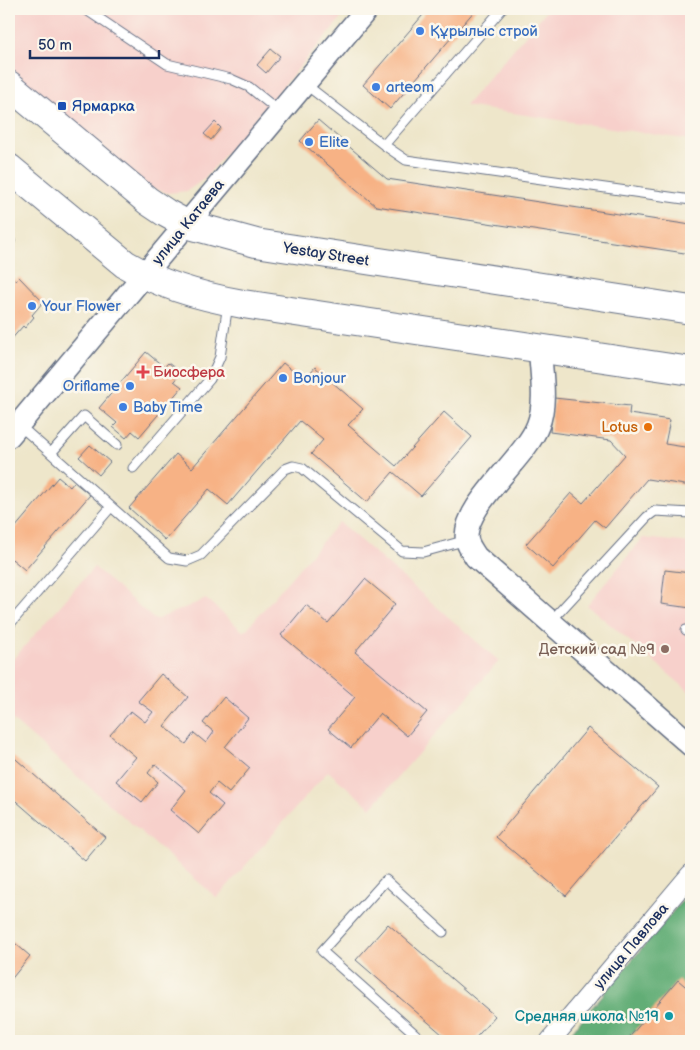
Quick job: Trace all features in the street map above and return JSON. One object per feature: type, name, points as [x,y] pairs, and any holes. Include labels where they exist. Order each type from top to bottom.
[{"type":"main road","name":"Yestay Street","points":[[9,85],[148,201],[186,224],[256,243],[691,310]]},
{"type":"main road","points":[[9,168],[106,251],[144,275],[229,302],[691,371]]},
{"type":"street","name":"улица Катаева","points":[[14,430],[367,9]]},
{"type":"street","points":[[540,349],[542,403],[538,425],[520,456],[486,494],[468,528],[467,540],[476,557],[549,623],[691,745]]},
{"type":"street","name":"улица Павлова","points":[[550,1041],[691,874]]},
{"type":"lane","points":[[85,9],[167,64],[231,79],[249,87],[280,112]]},
{"type":"lane","points":[[384,145],[502,9]]},
{"type":"lane","points":[[304,83],[406,160],[691,200]]},
{"type":"lane","points":[[133,468],[210,378],[220,357],[229,302]]},
{"type":"lane","points":[[51,453],[84,416],[117,445]]},
{"type":"lane","points":[[14,430],[51,453],[169,558],[187,561],[201,555],[285,469],[294,466],[302,468],[402,551],[423,552],[467,540]]},
{"type":"lane","points":[[9,625],[111,507]]},
{"type":"lane","points":[[549,623],[646,517],[655,511],[691,513]]},
{"type":"lane","points":[[423,1041],[322,951],[386,880],[444,932]]},
{"type":"shaded area","points":[[9,9],[349,9],[204,179],[187,191],[168,193],[151,188],[9,67]]},
{"type":"shaded area","points":[[548,9],[691,9],[691,140],[465,106]]},
{"type":"shaded area","points":[[339,522],[499,661],[371,808],[328,771],[217,898],[9,717],[9,664],[94,567],[155,620],[206,599],[244,632]]},
{"type":"shaded area","name":"Детский сад №9","points":[[643,538],[691,543],[691,693],[587,605]]},
{"type":"green space","points":[[691,890],[691,1041],[564,1041]]},
{"type":"building","points":[[428,9],[476,9],[390,109],[363,85]]},
{"type":"building","points":[[271,49],[280,56],[266,73],[257,65]]},
{"type":"building","points":[[318,120],[387,179],[691,225],[691,254],[376,206],[300,141]]},
{"type":"building","points":[[215,122],[221,128],[211,140],[204,134]]},
{"type":"building","points":[[9,275],[16,281],[19,277],[43,302],[32,315],[34,317],[25,328],[23,326],[9,342]]},
{"type":"building","points":[[146,352],[164,367],[168,363],[181,373],[174,381],[182,387],[139,437],[132,431],[126,438],[113,427],[117,423],[99,408]]},
{"type":"building","points":[[283,363],[304,380],[315,367],[363,409],[348,425],[396,466],[444,412],[472,437],[421,496],[393,472],[367,502],[311,454],[323,440],[300,421],[228,505],[209,489],[165,540],[129,508],[176,454],[192,468]]},
{"type":"building","points":[[554,398],[630,406],[629,414],[670,420],[665,444],[691,448],[691,486],[647,479],[605,528],[595,520],[553,568],[526,544],[571,493],[583,503],[625,455],[611,440],[550,432]]},
{"type":"building","points":[[90,445],[110,462],[99,475],[79,457]]},
{"type":"building","points":[[58,477],[70,487],[74,482],[90,495],[25,570],[12,559],[9,563],[9,535]]},
{"type":"building","points":[[665,570],[691,573],[691,608],[661,604]]},
{"type":"building","points":[[365,579],[395,604],[355,652],[427,712],[407,736],[380,713],[351,748],[328,729],[355,697],[281,635],[306,605],[328,623]]},
{"type":"building","points":[[161,674],[188,697],[164,726],[186,744],[194,733],[206,743],[214,732],[203,723],[224,697],[248,718],[225,747],[250,768],[229,793],[217,783],[209,793],[223,805],[199,834],[170,810],[186,790],[155,764],[148,773],[158,782],[142,802],[116,781],[136,757],[110,735],[131,711],[145,722],[153,712],[138,701]]},
{"type":"building","points":[[588,728],[658,787],[566,896],[496,837]]},
{"type":"building","points":[[9,753],[105,837],[85,861],[9,795]]},
{"type":"building","points":[[388,924],[495,1016],[473,1041],[450,1041],[356,960]]},
{"type":"building","points":[[9,938],[30,956],[9,982]]},
{"type":"building","name":"Средняя школа №19","points":[[678,980],[691,991],[691,1041],[626,1041]]},
{"type":"place","name":"Құрылыс строй","points":[[420,31]]},
{"type":"place","name":"arteom","points":[[376,87]]},
{"type":"place","name":"Ярмарка","points":[[62,106]]},
{"type":"place","name":"Elite","points":[[309,142]]},
{"type":"place","name":"Your Flower","points":[[32,306]]},
{"type":"place","name":"Биосфера","points":[[143,372]]},
{"type":"place","name":"Bonjour","points":[[283,378]]},
{"type":"place","name":"Oriflame","points":[[130,386]]},
{"type":"place","name":"Baby Time","points":[[123,407]]},
{"type":"place","name":"Lotus","points":[[648,427]]},
{"type":"place","name":"Детский сад №9","points":[[665,649]]},
{"type":"place","name":"Средняя школа №19","points":[[669,1016]]}]
